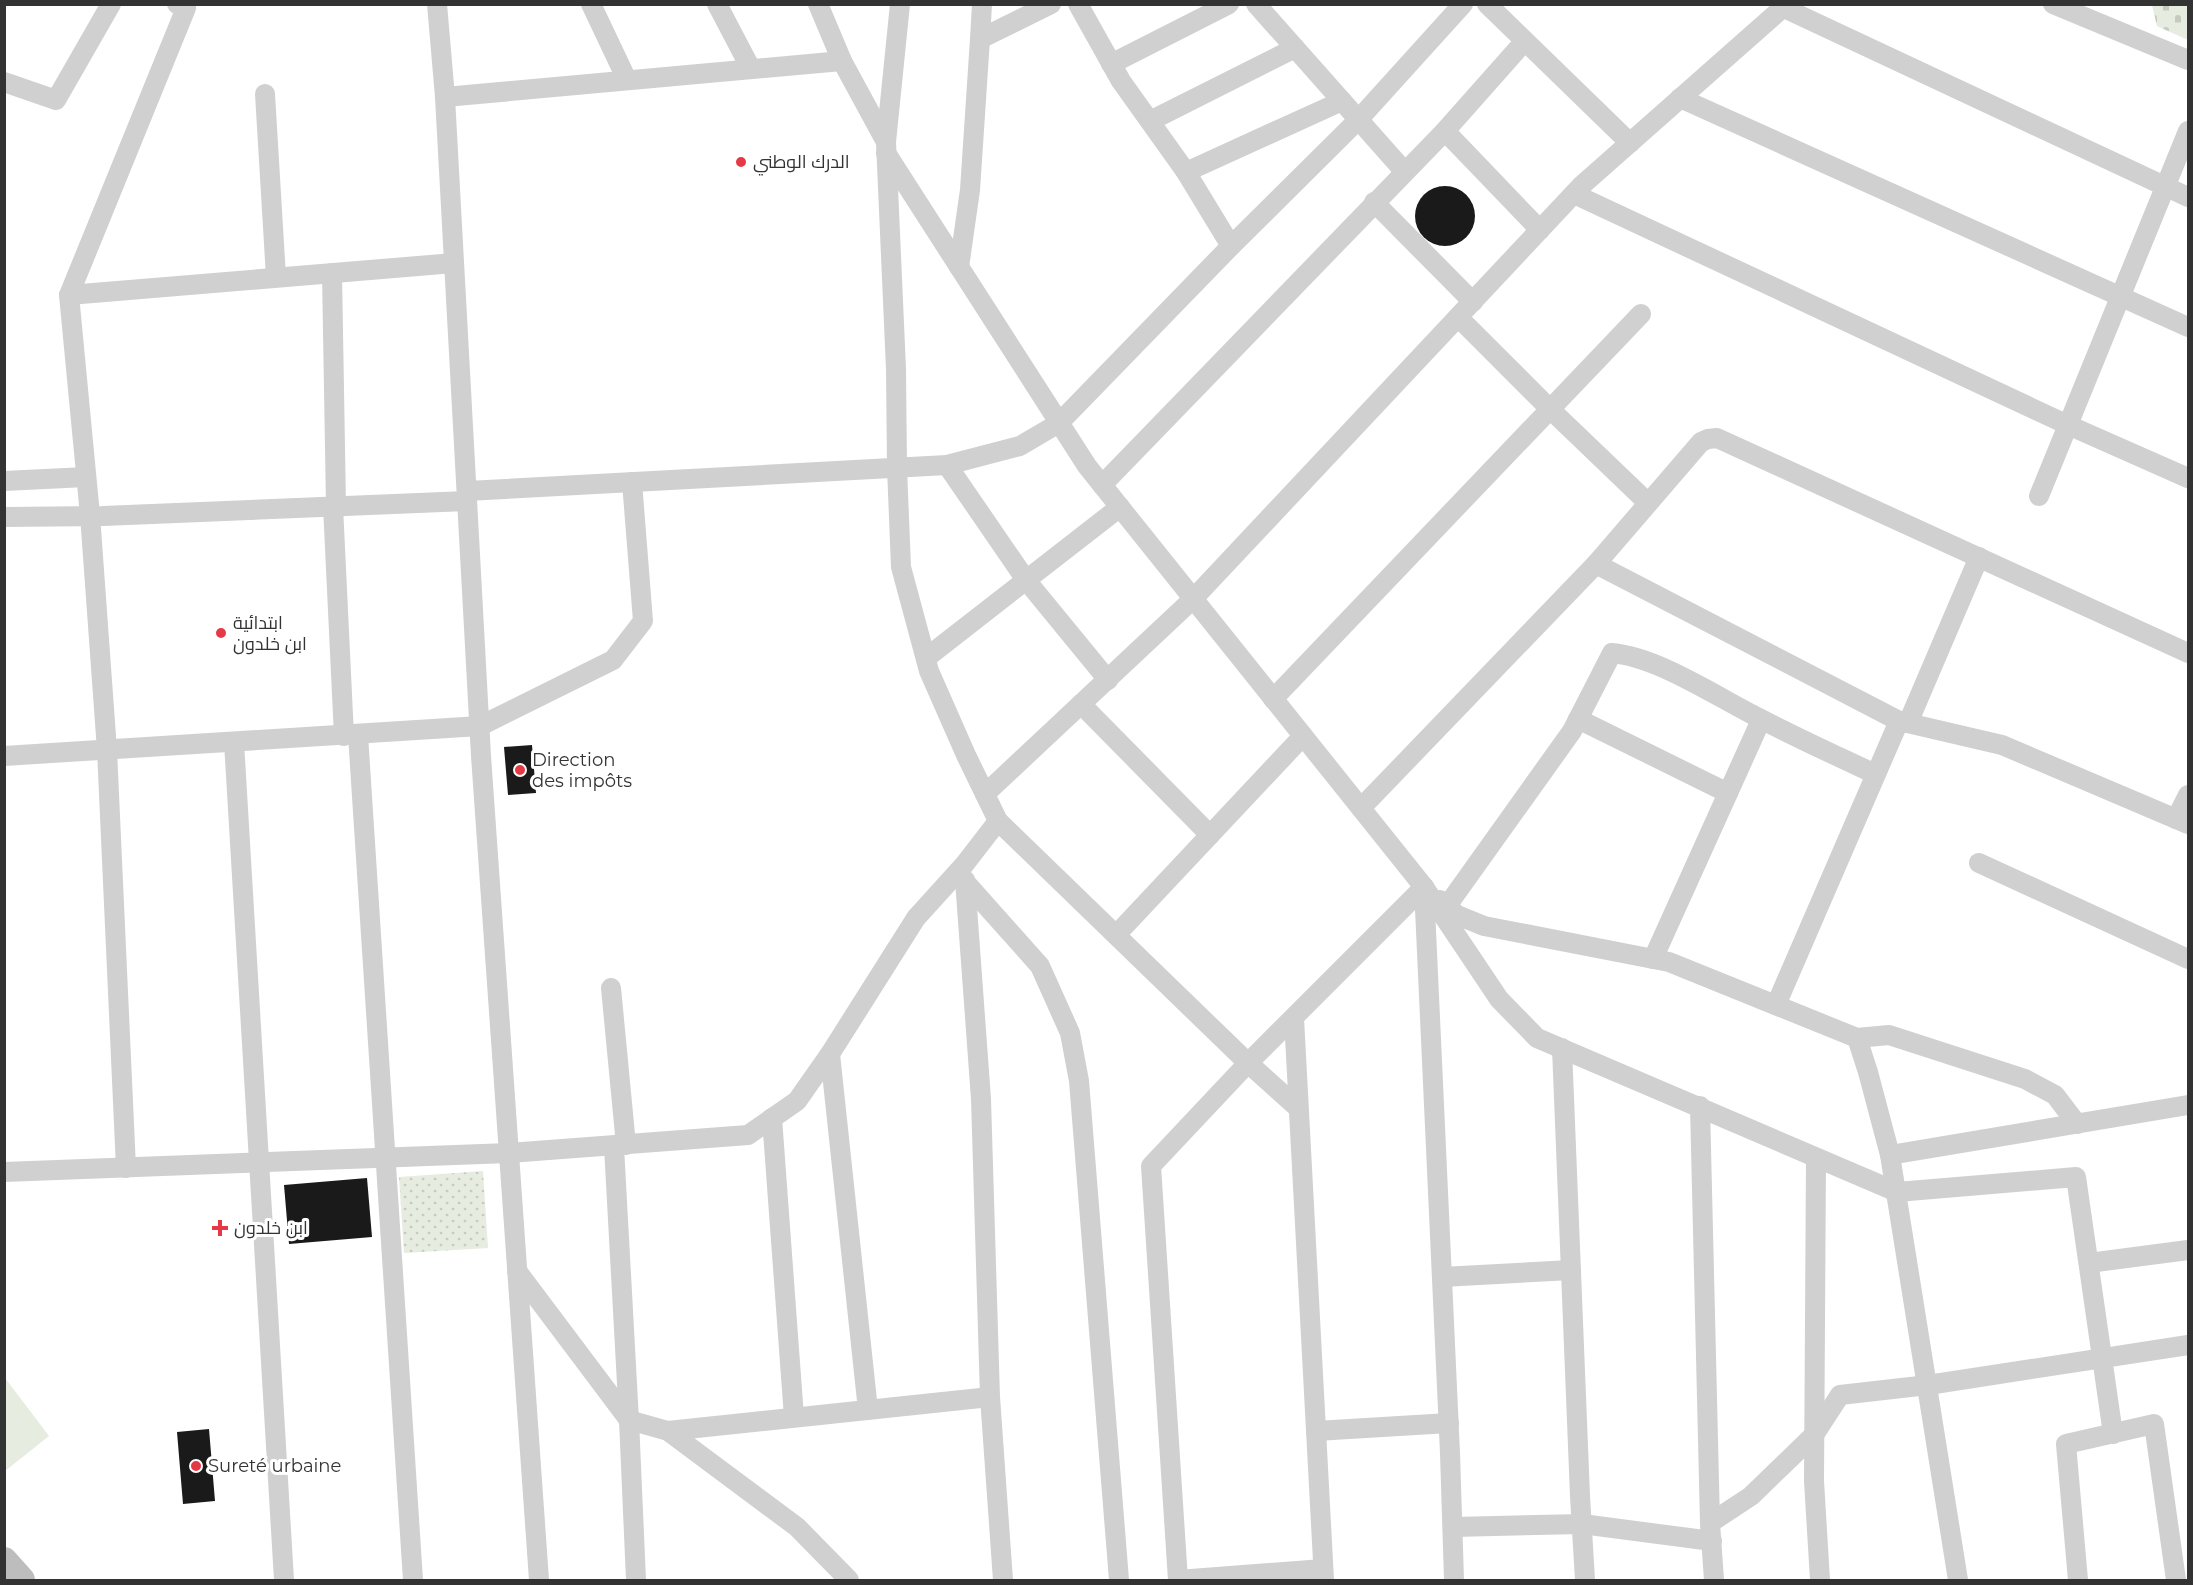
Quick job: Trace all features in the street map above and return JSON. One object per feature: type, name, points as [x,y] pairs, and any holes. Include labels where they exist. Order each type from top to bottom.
[{"type":"street","points":[[4,82],[56,100],[111,4]]},
{"type":"street","points":[[126,1168],[107,750],[90,515],[69,295],[186,8],[177,4]]},
{"type":"street","points":[[437,4],[446,97],[480,726],[539,1581]]},
{"type":"street","points":[[591,4],[627,80]]},
{"type":"street","points":[[717,4],[751,69]]},
{"type":"street","points":[[818,4],[842,61],[886,147],[959,267],[1087,466],[1424,887],[1498,999],[1536,1038],[1700,1106],[1816,1159],[1897,1192],[2076,1177],[2113,1434]]},
{"type":"street","points":[[900,4],[886,147],[896,369],[901,567],[929,671],[998,822],[1248,1063],[1298,1107]]},
{"type":"street","points":[[959,267],[970,190],[982,4]]},
{"type":"street","points":[[981,39],[1051,4]]},
{"type":"street","points":[[1078,4],[1111,64],[1186,172],[1231,246]]},
{"type":"street","points":[[1111,64],[1229,4]]},
{"type":"street","points":[[1256,4],[1404,171]]},
{"type":"street","points":[[1487,4],[1630,143]]},
{"type":"street","points":[[2054,4],[2188,60]]},
{"type":"street","points":[[4,517],[335,506],[632,482],[946,465],[1020,446],[1059,423],[1231,246],[1358,120],[1463,5]]},
{"type":"street","points":[[985,795],[1193,599],[1574,194],[1784,6],[2188,197]]},
{"type":"street","points":[[1102,485],[1445,131],[1524,42]]},
{"type":"street","points":[[1150,121],[1294,48]]},
{"type":"street","points":[[446,97],[842,61]]},
{"type":"street","points":[[265,94],[276,277]]},
{"type":"street","points":[[1680,98],[2188,327]]},
{"type":"street","points":[[1186,172],[1342,101]]},
{"type":"street","points":[[1445,131],[1540,230]]},
{"type":"street","points":[[2039,496],[2188,131]]},
{"type":"street","points":[[1574,194],[2068,425],[2188,478]]},
{"type":"street","points":[[1374,202],[1473,302]]},
{"type":"street","points":[[69,295],[454,264]]},
{"type":"street","points":[[332,273],[335,506],[351,735],[386,1158],[413,1581]]},
{"type":"street","points":[[1273,699],[1641,314]]},
{"type":"street","points":[[1458,317],[1648,503]]},
{"type":"street","points":[[1361,808],[1596,564],[1701,442],[1708,439],[1717,438],[2188,653]]},
{"type":"street","points":[[946,465],[1026,580],[1108,680]]},
{"type":"street","points":[[4,481],[86,477]]},
{"type":"street","points":[[4,756],[480,726],[613,660],[643,621],[632,482]]},
{"type":"street","points":[[926,658],[1120,507]]},
{"type":"street","points":[[1776,1005],[1875,774],[1904,722],[1979,557]]},
{"type":"street","points":[[1596,564],[1904,722],[2002,745],[2182,822],[2188,795]]},
{"type":"street","points":[[1447,906],[1572,731],[1612,653],[1628,655],[1657,665],[1761,720],[1875,774]]},
{"type":"street","points":[[1081,704],[1210,835]]},
{"type":"street","points":[[1578,719],[1728,793]]},
{"type":"street","points":[[1653,959],[1761,720]]},
{"type":"street","points":[[1116,935],[1303,736]]},
{"type":"street","points":[[234,742],[284,1581]]},
{"type":"street","points":[[4,1172],[509,1153],[748,1135],[796,1101],[830,1054],[916,918],[965,874],[998,822]]},
{"type":"street","points":[[1980,863],[2188,959]]},
{"type":"street","points":[[965,874],[981,1099],[990,1397],[1003,1581]]},
{"type":"street","points":[[965,874],[1040,966],[1070,1033],[1079,1081],[1119,1581]]},
{"type":"street","points":[[1424,887],[1457,915],[1484,927],[1669,962],[1857,1038],[1888,1035],[2025,1079],[2055,1095],[2077,1124]]},
{"type":"street","points":[[1294,1018],[1324,1575],[1178,1581],[1151,1166],[1248,1063],[1424,887]]},
{"type":"street","points":[[1424,887],[1449,1423],[1454,1581]]},
{"type":"street","points":[[611,988],[620,1146],[636,1581]]},
{"type":"street","points":[[1857,1038],[1869,1072],[1897,1192],[1958,1581]]},
{"type":"street","points":[[1562,1048],[1585,1581]]},
{"type":"street","points":[[830,1054],[868,1410]]},
{"type":"street","points":[[1890,1155],[2188,1105]]},
{"type":"street","points":[[1700,1106],[1714,1581]]},
{"type":"street","points":[[772,1118],[794,1418]]},
{"type":"street","points":[[1816,1159],[1814,1481],[1820,1581]]},
{"type":"street","points":[[2089,1263],[2188,1250]]},
{"type":"street","points":[[517,1270],[629,1420],[668,1431],[797,1527],[849,1581]]},
{"type":"street","points":[[1442,1277],[1571,1270]]},
{"type":"street","points":[[1453,1527],[1582,1524],[1711,1532],[1814,1436],[1840,1395],[1928,1385],[2188,1345]]},
{"type":"street","points":[[668,1431],[990,1397]]},
{"type":"street","points":[[1316,1431],[1449,1423]]},
{"type":"street","points":[[2078,1581],[2066,1444],[2154,1424],[2176,1581]]},
{"type":"street","points":[[4,1561],[21,1581]]},
{"type":"green space","points":[[2152,5],[2188,5],[2188,40],[2157,26]]},
{"type":"green space","points":[[483,1171],[488,1248],[404,1253],[399,1177]]},
{"type":"green space","points":[[5,1378],[49,1436],[5,1471]]},
{"type":"building","points":[[1445,186],[1466,195],[1475,216],[1466,237],[1445,246],[1424,237],[1415,216],[1424,195]]},
{"type":"building","name":"Direction des impôts","points":[[532,745],[536,793],[508,795],[504,747]]},
{"type":"building","points":[[367,1178],[372,1237],[289,1244],[284,1185]]},
{"type":"building","name":"Sureté urbaine","points":[[209,1429],[215,1501],[183,1504],[177,1432]]},
{"type":"place","name":"الدرك الوطني","points":[[741,162]]},
{"type":"place","name":"ابتدائية ابن خلدون","points":[[221,633]]},
{"type":"place","name":"Direction des impôts","points":[[520,770]]},
{"type":"place","name":"ابن خلدون","points":[[220,1228]]},
{"type":"place","name":"Sureté urbaine","points":[[196,1466]]}]
